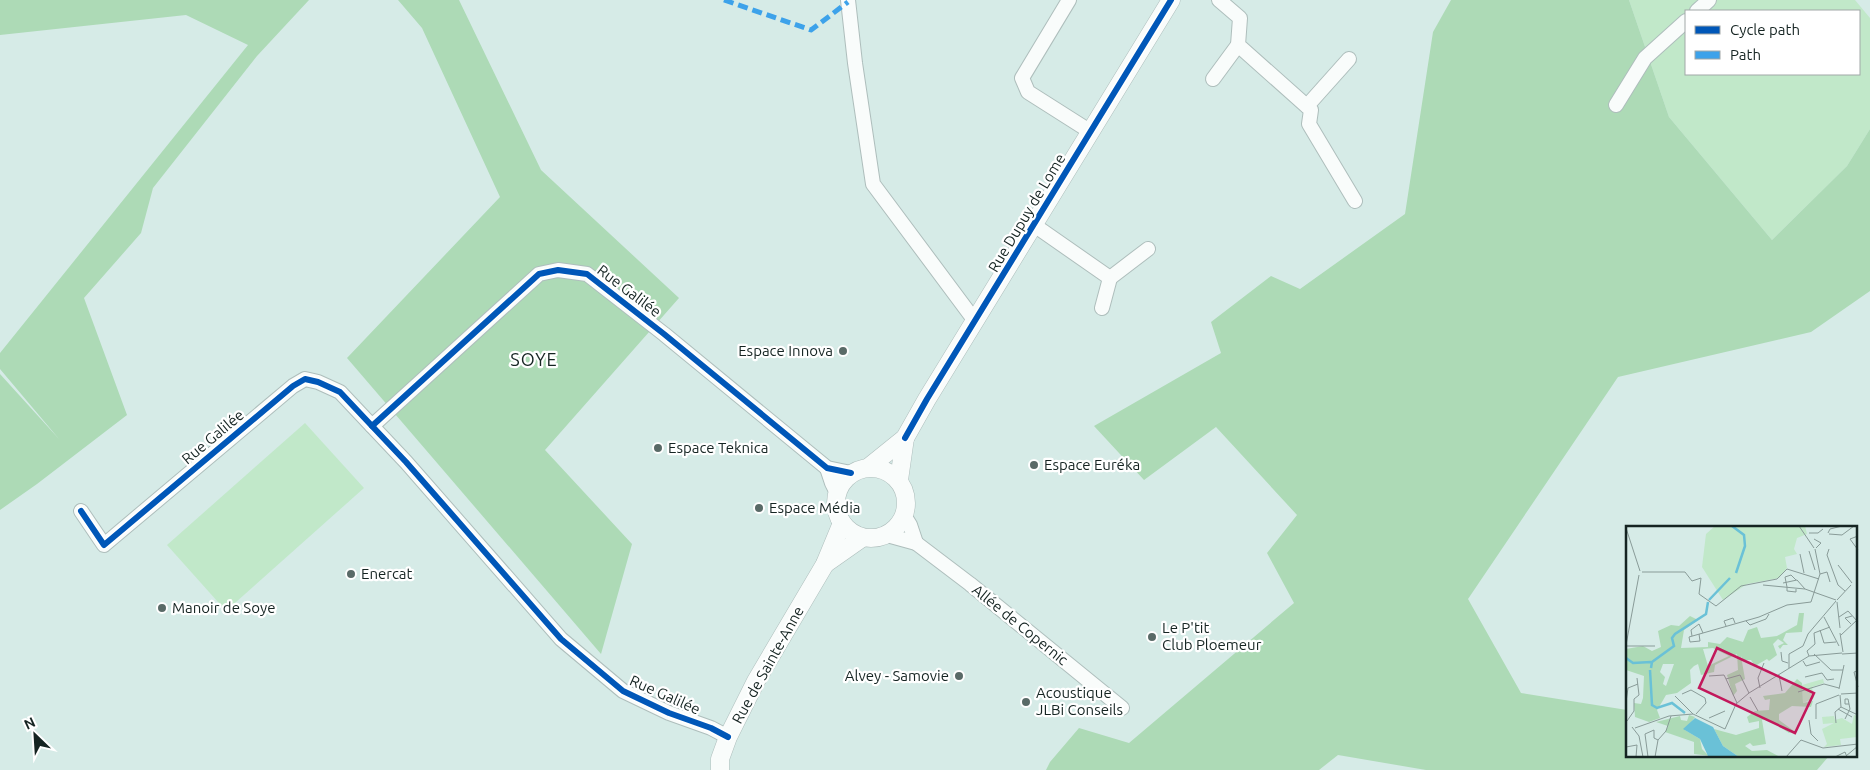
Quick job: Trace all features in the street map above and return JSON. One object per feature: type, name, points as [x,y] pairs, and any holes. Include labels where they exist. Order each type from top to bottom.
[{"type":"street","points":[[848,0],[855,63],[873,184],[975,322]]},
{"type":"street","points":[[1069,0],[1022,78],[1028,92],[1091,132]]},
{"type":"street","name":"Rue Dupuy de Lome","points":[[869,467],[905,438],[1170,0]]},
{"type":"street","points":[[1213,79],[1238,45],[1240,18],[1219,0]]},
{"type":"street","points":[[1698,10],[1710,0]]},
{"type":"street","points":[[1616,105],[1645,58],[1685,22]]},
{"type":"street","points":[[1238,45],[1311,110],[1309,124],[1356,201]]},
{"type":"street","points":[[1307,106],[1349,59]]},
{"type":"street","points":[[1034,225],[1110,278]]},
{"type":"street","points":[[1102,308],[1110,278],[1148,248]]},
{"type":"street","name":"Rue Galilée","points":[[372,426],[539,274],[558,270],[587,274],[672,340],[827,468],[851,473]]},
{"type":"street","name":"Rue Galilée","points":[[81,511],[104,545],[293,386],[304,378],[318,382],[340,392],[406,462],[561,639],[623,692],[669,713],[712,728],[728,737]]},
{"type":"street","name":"Rue Dupuy de Lome","points":[[898,480],[905,438]]},
{"type":"street","points":[[905,517],[887,535],[878,538],[862,538],[849,531],[837,514],[837,492],[851,473],[869,467],[884,470],[898,480],[906,496],[905,517],[916,543]]},
{"type":"street","name":"Rue Galilée","points":[[827,468],[837,492]]},
{"type":"street","name":"Rue de Sainte-Anne","points":[[720,770],[720,759],[728,737],[756,681],[826,564],[842,523]]},
{"type":"street","name":"Allée de Copernic","points":[[887,535],[916,543],[970,584],[1122,708]]},
{"type":"street","name":"Rue de Sainte-Anne","points":[[826,564],[862,538]]},
{"type":"green space","points":[[0,0],[309,0],[257,56],[153,188],[141,233],[84,298],[127,415],[0,510],[0,374],[59,439],[0,369],[0,353],[248,45],[186,15],[0,35]]},
{"type":"green space","points":[[398,0],[459,0],[541,170],[679,298],[545,450],[632,544],[601,654],[347,358],[500,197],[422,28]]},
{"type":"green space","points":[[1451,0],[1629,0],[1669,117],[1772,240],[1847,166],[1870,129],[1870,291],[1811,332],[1618,377],[1468,599],[1521,693],[1626,710],[1626,758],[1827,758],[1817,770],[1426,770],[1338,755],[1319,770],[1046,770],[1050,762],[1079,728],[1129,743],[1294,603],[1267,553],[1297,515],[1216,427],[1144,480],[1094,426],[1221,353],[1211,322],[1271,276],[1300,289],[1405,214],[1433,32]]},
{"type":"green space","points":[[1629,0],[1855,0],[1870,18],[1870,129],[1847,166],[1772,240],[1669,117]]},
{"type":"green space","points":[[305,423],[364,488],[226,611],[167,545]]},
{"type":"marked path","points":[[724,0],[811,30],[848,2]]},
{"type":"cycle path","points":[[905,438],[1171,0]]},
{"type":"cycle path","points":[[81,511],[104,545],[293,386],[305,379],[318,382],[340,392],[372,426],[539,274],[558,270],[587,274],[664,334],[827,468],[851,473]]},
{"type":"cycle path","points":[[372,426],[406,462],[561,639],[623,691],[669,713],[711,728],[728,737]]},
{"type":"place","name":"Espace Innova","points":[[843,351]]},
{"type":"place","name":"Espace Teknica","points":[[658,448]]},
{"type":"place","name":"Espace Euréka","points":[[1034,465]]},
{"type":"place","name":"Espace Média","points":[[759,508]]},
{"type":"place","name":"Enercat","points":[[351,574]]},
{"type":"place","name":"Manoir de Soye","points":[[162,608]]},
{"type":"place","name":"Le P'tit Club Ploemeur","points":[[1152,637]]},
{"type":"place","name":"Alvey - Samovie","points":[[959,676]]},
{"type":"place","name":"Acoustique JLBi Conseils","points":[[1026,702]]},
{"type":"district","name":"SOYE","points":[[534,360]]}]
